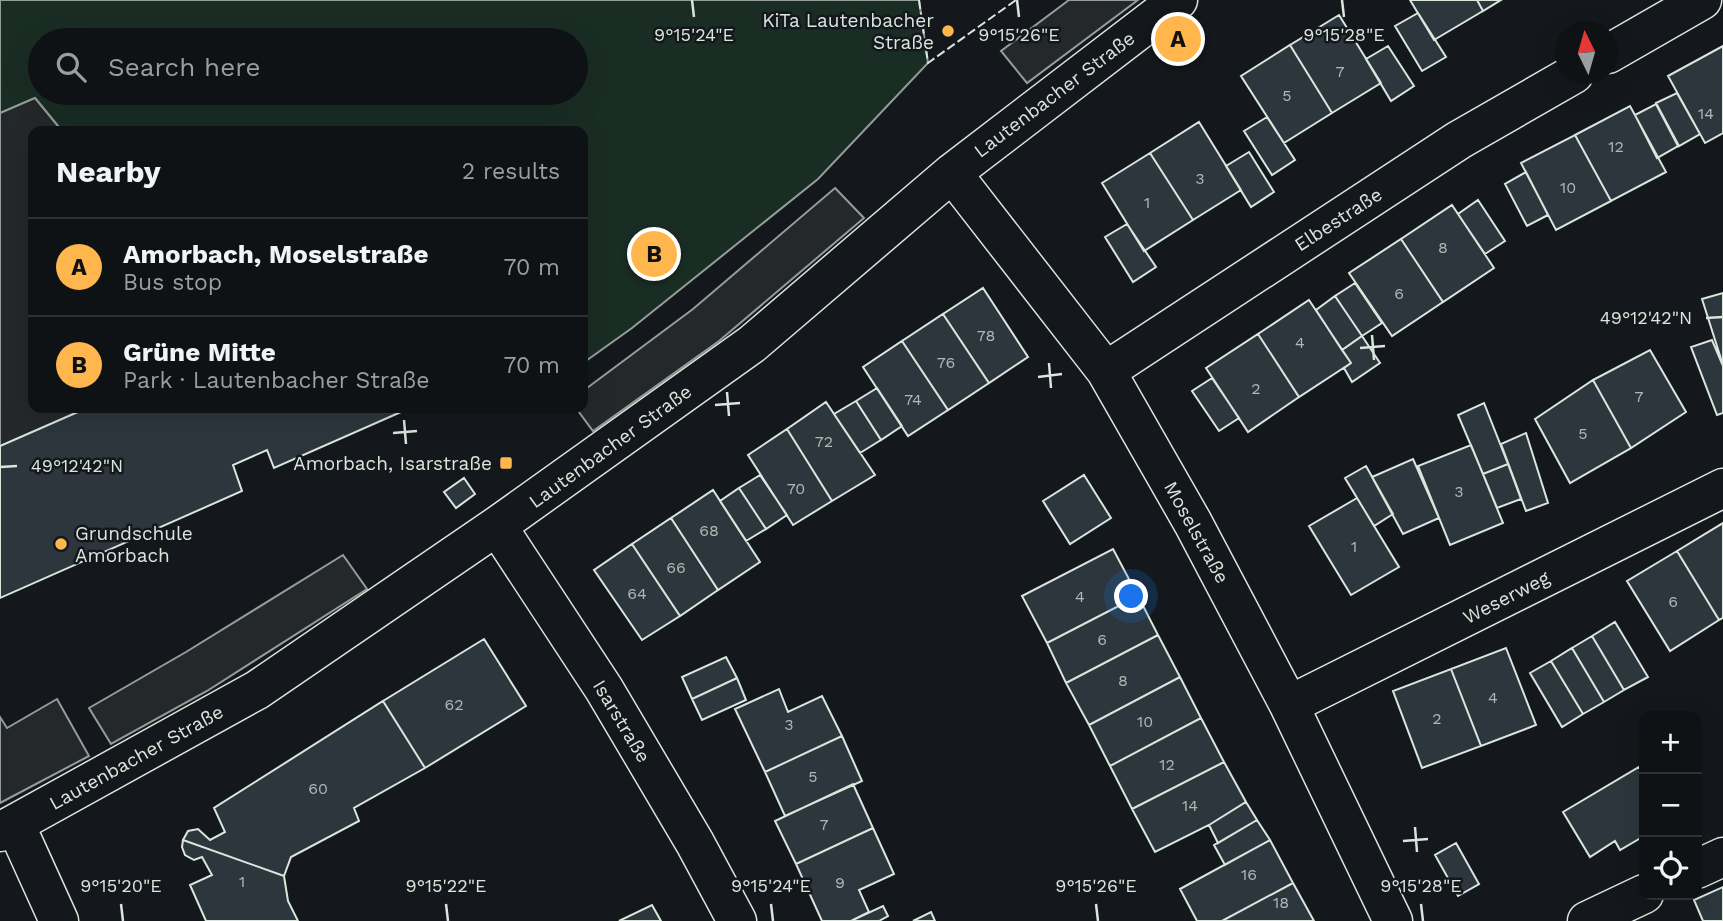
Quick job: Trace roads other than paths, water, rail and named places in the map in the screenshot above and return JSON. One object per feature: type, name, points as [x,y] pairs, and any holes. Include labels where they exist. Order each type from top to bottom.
[{"type":"street","name":"Lautenbacher Straße","points":[[8,828],[257,690],[497,526],[752,344],[952,173],[1178,0]]},
{"type":"street","points":[[1618,48],[1702,0]]},
{"type":"street","name":"Elbestraße","points":[[1106,371],[1459,139],[1556,84]]},
{"type":"street","name":"Moselstraße","points":[[952,173],[1106,371],[1193,523],[1289,705],[1393,921]]},
{"type":"street","name":"Weserweg","points":[[1289,705],[1723,488]]},
{"type":"street","name":"Isarstraße","points":[[497,526],[611,701],[695,843],[737,921]]},
{"type":"street","points":[[8,828],[59,921]]},
{"type":"street","points":[[1702,867],[1723,857]]},
{"type":"street","points":[[1587,921],[1639,896]]},
{"type":"place","name":"KiTa Lautenbacher Straße","points":[[948,31]]},
{"type":"place","name":"Amorbach, Moselstraße","points":[[1178,39]]},
{"type":"place","name":"Grüne Mitte","points":[[654,254]]},
{"type":"place","name":"Amorbach, Isarstraße","points":[[506,463]]},
{"type":"place","name":"Grundschule Amorbach","points":[[61,544]]}]
